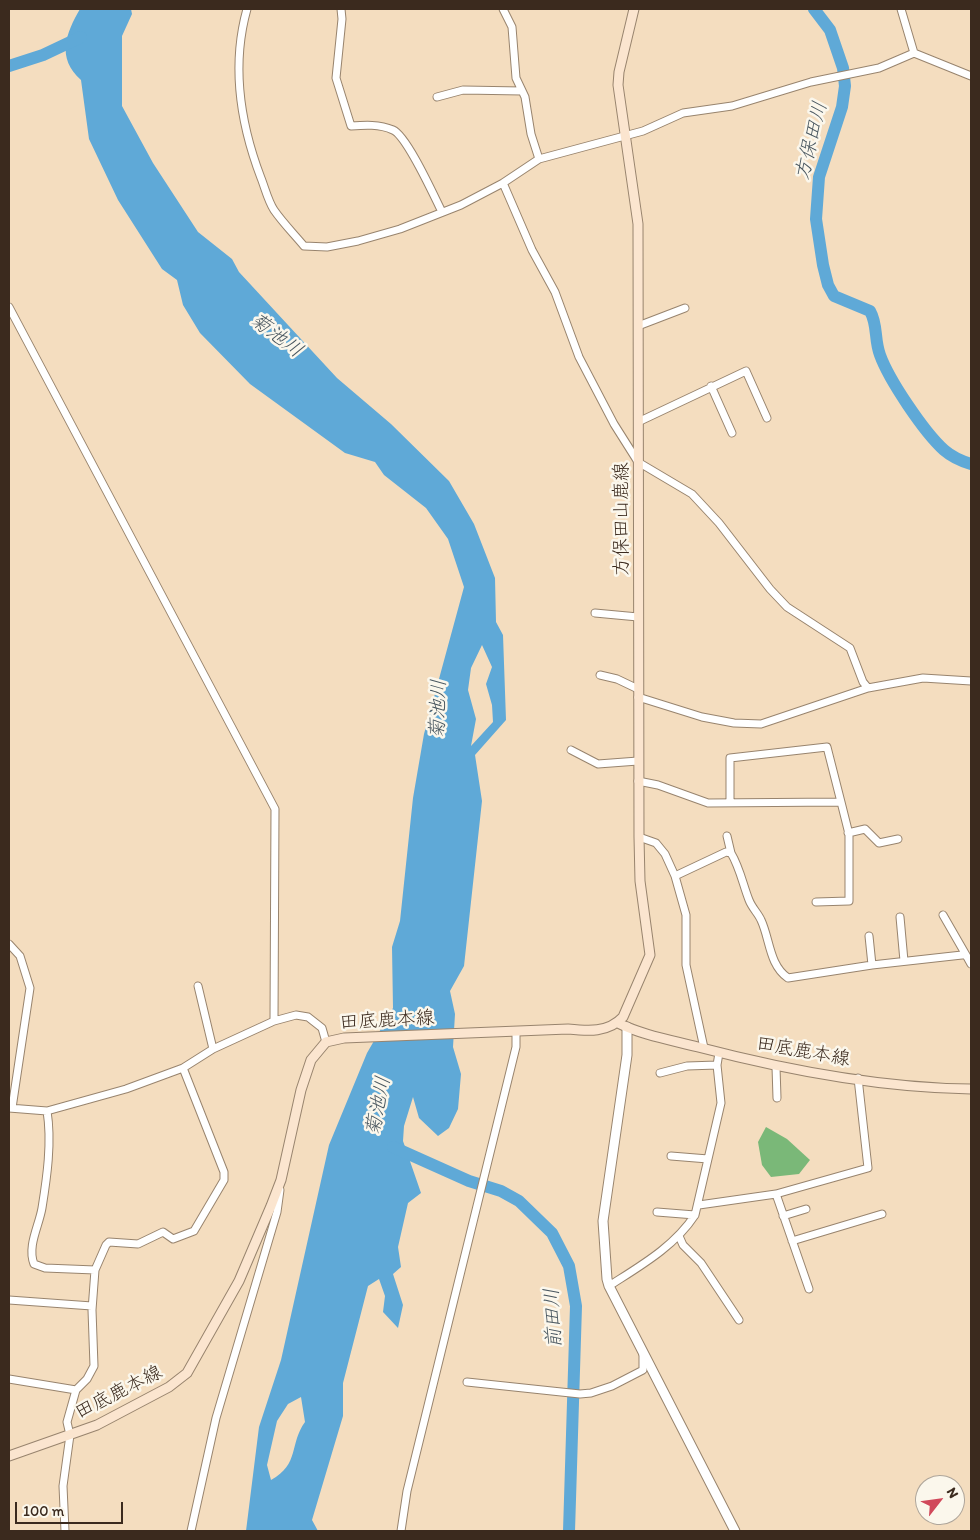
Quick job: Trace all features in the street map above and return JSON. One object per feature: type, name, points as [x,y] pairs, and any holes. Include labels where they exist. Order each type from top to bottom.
[{"type":"main road","name":"方保田山鹿線","points":[[618,1023],[630,1004],[650,954],[640,881],[638,781],[638,224],[627,136],[619,95],[619,72],[634,9]]},
{"type":"main road","name":"田底鹿本線","points":[[9,1456],[110,1419],[169,1388],[186,1373],[239,1281],[281,1180],[306,1070],[317,1050],[326,1042],[344,1038],[479,1032],[598,1030],[618,1023],[718,1053],[776,1067],[858,1078],[971,1088]]},
{"type":"street","points":[[247,9],[238,54],[238,82],[245,127],[274,209],[304,246],[327,247],[358,241],[400,229],[442,212],[502,183],[540,159],[627,136],[658,126],[683,113],[732,106],[811,82],[873,70],[914,53],[971,76]]},
{"type":"street","points":[[341,9],[342,19],[336,78],[351,126],[372,124],[395,130],[408,147],[442,212]]},
{"type":"street","points":[[504,9],[512,27],[516,78],[522,91],[540,159]]},
{"type":"street","points":[[901,9],[914,53]]},
{"type":"street","points":[[437,97],[462,90],[522,91]]},
{"type":"street","points":[[502,183],[532,250],[556,295],[579,357],[614,424],[638,462],[692,494],[720,523],[770,589],[787,607],[850,648],[863,682],[868,688]]},
{"type":"street","points":[[9,307],[275,808],[274,1021]]},
{"type":"street","points":[[638,326],[685,308]]},
{"type":"street","points":[[638,422],[746,371],[767,418]]},
{"type":"street","points":[[712,386],[732,433]]},
{"type":"street","points":[[594,613],[638,617]]},
{"type":"street","points":[[600,675],[617,679],[638,693],[702,717],[734,723],[761,724],[868,688],[923,678],[971,680]]},
{"type":"street","points":[[730,803],[730,758],[827,747],[848,832],[849,901],[816,902]]},
{"type":"street","points":[[570,750],[598,764],[638,762]]},
{"type":"street","points":[[638,781],[658,785],[708,803],[841,802]]},
{"type":"street","points":[[848,832],[865,829],[880,843],[898,838]]},
{"type":"street","points":[[727,836],[731,854],[750,903],[762,921],[766,941],[781,973],[788,978],[872,965],[966,955]]},
{"type":"street","points":[[639,837],[656,844],[665,854],[675,876],[686,915],[686,965],[704,1048]]},
{"type":"street","points":[[675,876],[726,852],[731,854]]},
{"type":"street","points":[[943,915],[971,964]]},
{"type":"street","points":[[900,917],[904,961]]},
{"type":"street","points":[[870,936],[872,965]]},
{"type":"street","points":[[9,944],[20,956],[30,988],[10,1108],[47,1111],[126,1089],[183,1068],[213,1049],[274,1021],[296,1015],[308,1017],[322,1028],[326,1042]]},
{"type":"street","points":[[198,986],[213,1049]]},
{"type":"street","points":[[627,1027],[627,1055],[603,1221],[604,1266],[609,1286],[735,1531]]},
{"type":"street","points":[[402,1531],[407,1491],[516,1047],[516,1031]]},
{"type":"street","points":[[609,1286],[643,1266],[678,1236],[695,1215],[699,1205],[721,1103],[717,1065],[718,1053]]},
{"type":"street","points":[[660,1073],[687,1066],[717,1065]]},
{"type":"street","points":[[776,1067],[777,1098]]},
{"type":"street","points":[[64,1531],[63,1486],[70,1435],[67,1422],[76,1390],[87,1379],[94,1366],[92,1306],[96,1270],[109,1242],[138,1244],[163,1232],[173,1239],[194,1231],[224,1180],[224,1172],[183,1068]]},
{"type":"street","points":[[699,1205],[776,1194],[868,1168],[858,1078]]},
{"type":"street","points":[[47,1111],[49,1141],[42,1209],[31,1255],[34,1264],[45,1268],[96,1270]]},
{"type":"street","points":[[671,1156],[708,1159]]},
{"type":"street","points":[[191,1531],[216,1418],[277,1212],[281,1180]]},
{"type":"street","points":[[776,1194],[809,1289]]},
{"type":"street","points":[[784,1216],[806,1209]]},
{"type":"street","points":[[657,1212],[695,1215]]},
{"type":"street","points":[[792,1241],[882,1214]]},
{"type":"street","points":[[678,1236],[683,1245],[701,1262],[739,1320]]},
{"type":"street","points":[[9,1300],[92,1306]]},
{"type":"street","points":[[467,1382],[580,1394],[591,1393],[643,1370],[643,1354]]},
{"type":"street","points":[[9,1379],[76,1390]]},
{"type":"green space","points":[[766,1127],[787,1139],[810,1160],[799,1174],[771,1177],[762,1165],[758,1142]]},
{"type":"water","name":"菊池川","points":[[80,9],[131,9],[132,14],[122,36],[122,106],[153,163],[198,232],[232,259],[239,272],[337,378],[391,424],[449,481],[474,524],[495,578],[496,622],[503,635],[506,720],[475,755],[482,801],[464,966],[450,991],[455,1014],[453,1047],[461,1074],[458,1109],[449,1128],[438,1136],[419,1118],[413,1097],[404,1126],[403,1141],[421,1193],[408,1203],[398,1247],[401,1267],[393,1274],[403,1305],[398,1328],[383,1312],[385,1296],[379,1279],[368,1286],[343,1383],[343,1416],[312,1520],[318,1531],[246,1531],[259,1427],[281,1360],[329,1145],[367,1053],[393,1008],[392,947],[400,921],[413,798],[424,734],[464,587],[448,539],[426,508],[384,475],[375,462],[345,453],[250,384],[200,333],[183,305],[177,280],[162,269],[118,200],[89,139],[81,80],[73,72],[66,54],[68,36]],"holes":[[[482,645],[492,667],[486,684],[492,705],[493,722],[471,746],[476,719],[468,690],[471,668]],[[301,1397],[305,1422],[286,1467],[271,1480],[267,1465],[277,1421],[288,1404]]]},
{"type":"waterway","name":"方保田川","points":[[814,9],[830,30],[843,68],[845,86],[842,107],[819,177],[816,219],[828,285],[834,296],[870,311],[880,355],[891,378],[908,405],[944,450],[950,455],[971,464]]},
{"type":"waterway","points":[[9,66],[43,55],[81,37]]},
{"type":"waterway","name":"前田川","points":[[393,1147],[469,1181],[501,1191],[519,1201],[552,1233],[569,1266],[576,1306],[569,1531]]}]
